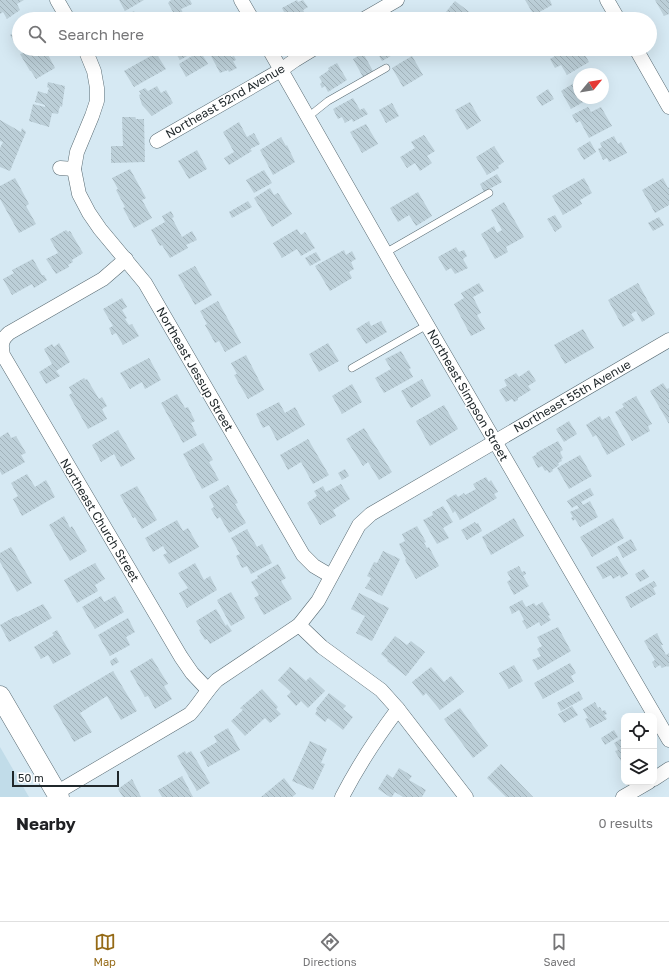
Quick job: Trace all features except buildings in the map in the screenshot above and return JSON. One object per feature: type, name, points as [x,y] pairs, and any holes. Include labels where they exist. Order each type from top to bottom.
[{"type":"main road","points":[[0,696],[57,795]]},
{"type":"street","points":[[57,0],[64,12]]},
{"type":"street","points":[[241,0],[248,12]]},
{"type":"street","points":[[376,12],[397,0]]},
{"type":"street","points":[[607,0],[614,12]]},
{"type":"street","points":[[60,168],[74,169],[77,152],[97,101],[97,88],[94,71],[88,56]]},
{"type":"street","name":"Northeast Simpson Street","points":[[273,56],[385,253],[669,740]]},
{"type":"street","name":"Northeast 52nd Avenue","points":[[157,141],[281,70],[302,56]]},
{"type":"street","points":[[640,56],[669,107]]},
{"type":"street","name":"Northeast Jessup Street","points":[[74,169],[79,194],[89,213],[100,229],[145,283],[303,555],[314,566],[331,576]]},
{"type":"street","name":"Northeast Church Street","points":[[126,260],[103,279],[9,333],[2,341],[1,345],[3,355],[181,656],[192,673],[208,690]]},
{"type":"street","name":"Northeast 55th Avenue","points":[[57,795],[190,714],[208,690],[229,670],[299,625],[318,601],[359,526],[371,514],[669,340]]},
{"type":"street","points":[[299,625],[322,647],[381,690],[398,709],[466,797]]},
{"type":"street","points":[[342,797],[379,733],[398,709]]},
{"type":"street","points":[[657,777],[669,770]]},
{"type":"street","points":[[623,797],[644,785]]},
{"type":"lane","points":[[308,117],[328,101],[386,68]]},
{"type":"lane","points":[[385,253],[489,192]]},
{"type":"lane","points":[[352,368],[427,325]]},
{"type":"shaded area","points":[[0,747],[29,797],[0,797]]}]
